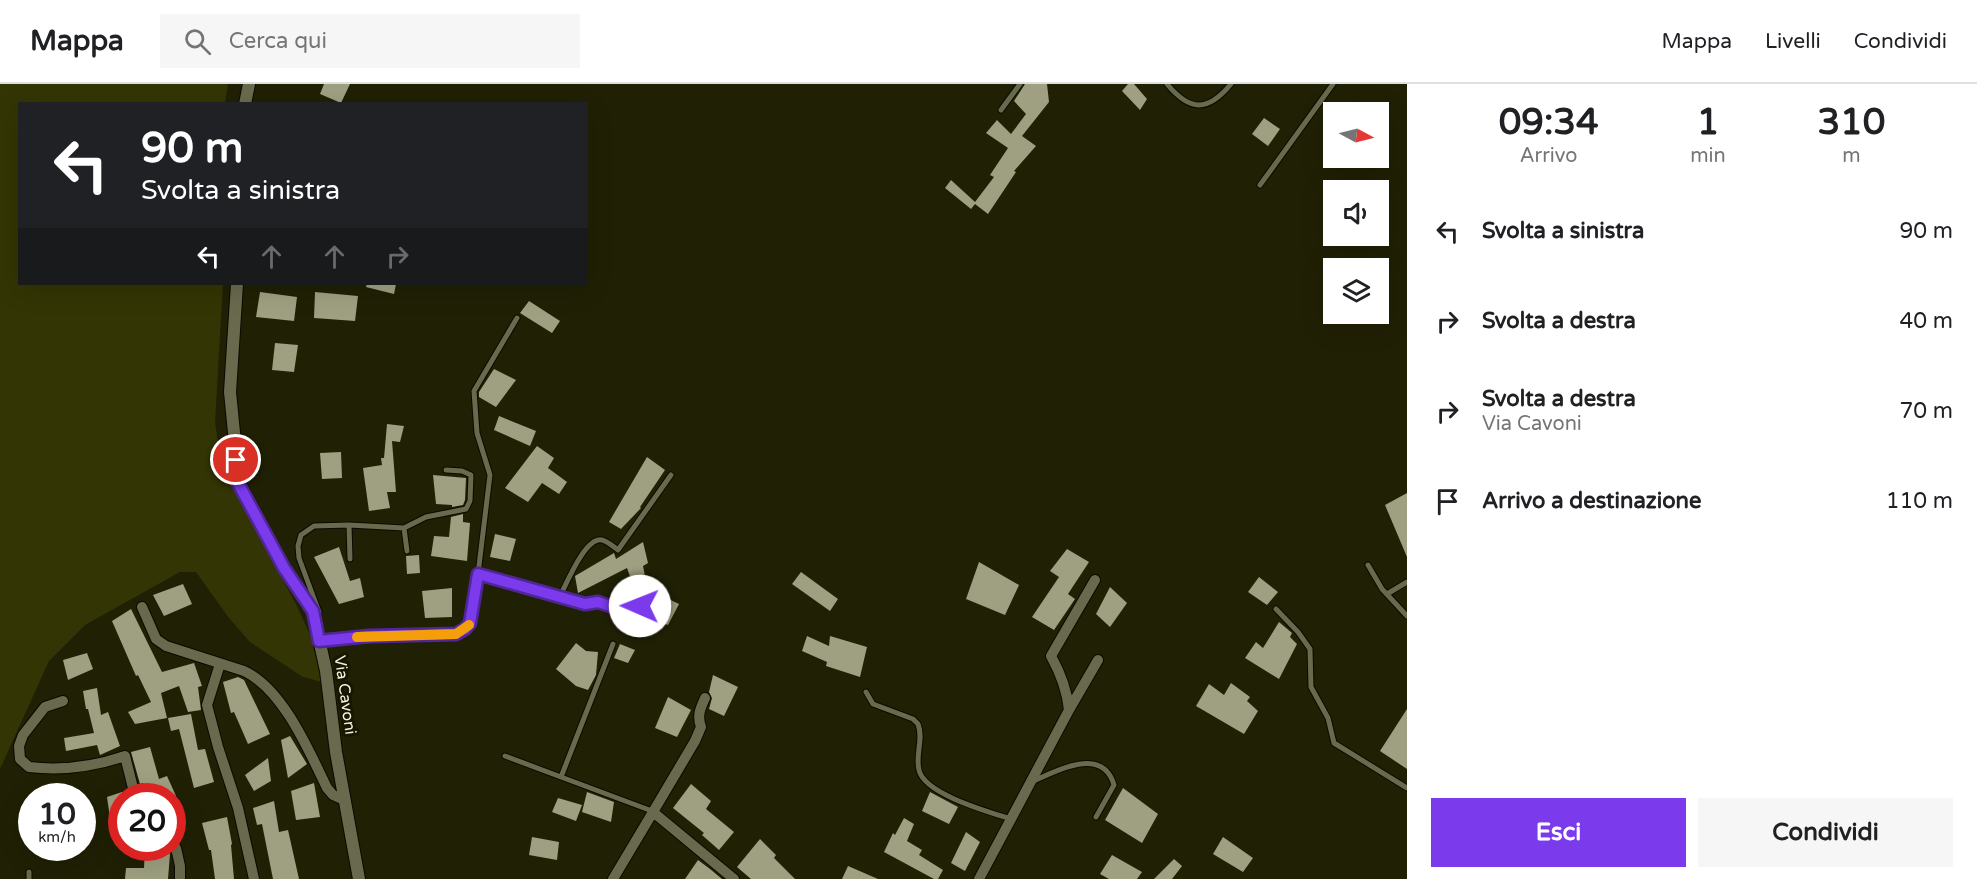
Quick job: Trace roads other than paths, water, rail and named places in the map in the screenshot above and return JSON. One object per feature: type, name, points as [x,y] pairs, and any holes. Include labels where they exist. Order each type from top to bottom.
[{"type":"street","points":[[245,102],[249,84]]},
{"type":"street","name":"Via Cavoni","points":[[237,285],[230,392],[238,483],[284,568],[313,611],[326,671],[344,800],[359,879]]},
{"type":"street","points":[[1069,710],[1068,695],[1060,672],[1051,656],[1095,580]]},
{"type":"street","points":[[142,607],[156,639],[166,646],[254,675],[295,726],[327,788],[333,795],[344,800]]},
{"type":"street","points":[[979,879],[1098,660]]},
{"type":"street","points":[[220,664],[207,705],[238,808],[254,879]]},
{"type":"street","points":[[613,879],[695,741],[701,728],[698,719],[705,698]]},
{"type":"street","points":[[63,701],[45,707],[23,735],[20,759],[29,767],[68,769],[100,765],[125,756],[132,783]]},
{"type":"street","points":[[653,812],[734,879]]},
{"type":"street","points":[[178,861],[180,879]]},
{"type":"lane","points":[[1001,110],[1020,84]]},
{"type":"lane","points":[[1167,84],[1175,94],[1191,105],[1204,106],[1219,98],[1231,84]]},
{"type":"lane","points":[[1260,185],[1333,84]]},
{"type":"lane","points":[[446,470],[462,471],[471,475],[470,501],[466,509],[426,517],[404,528],[314,526],[301,536],[298,546],[299,558],[321,621],[319,638],[456,634],[470,623],[490,475],[477,433],[474,391],[517,318]]},
{"type":"lane","points":[[560,596],[586,547],[595,541],[603,540],[618,550],[671,475]]},
{"type":"lane","points":[[349,525],[350,559]]},
{"type":"lane","points":[[404,528],[407,551]]},
{"type":"lane","points":[[1368,565],[1386,594],[1407,616]]},
{"type":"lane","points":[[478,574],[585,604],[598,602],[622,610],[640,606]]},
{"type":"lane","points":[[1386,594],[1407,582]]},
{"type":"lane","points":[[1276,609],[1299,632],[1310,649],[1311,687],[1328,718],[1334,743],[1407,789]]},
{"type":"lane","points":[[561,777],[613,644]]},
{"type":"lane","points":[[866,692],[873,704],[913,719],[918,724],[921,740],[918,769],[926,784],[965,803],[1011,819]]},
{"type":"lane","points":[[505,756],[653,812]]},
{"type":"lane","points":[[1030,783],[1054,770],[1074,764],[1084,763],[1105,770],[1112,777],[1114,785],[1096,817]]}]
